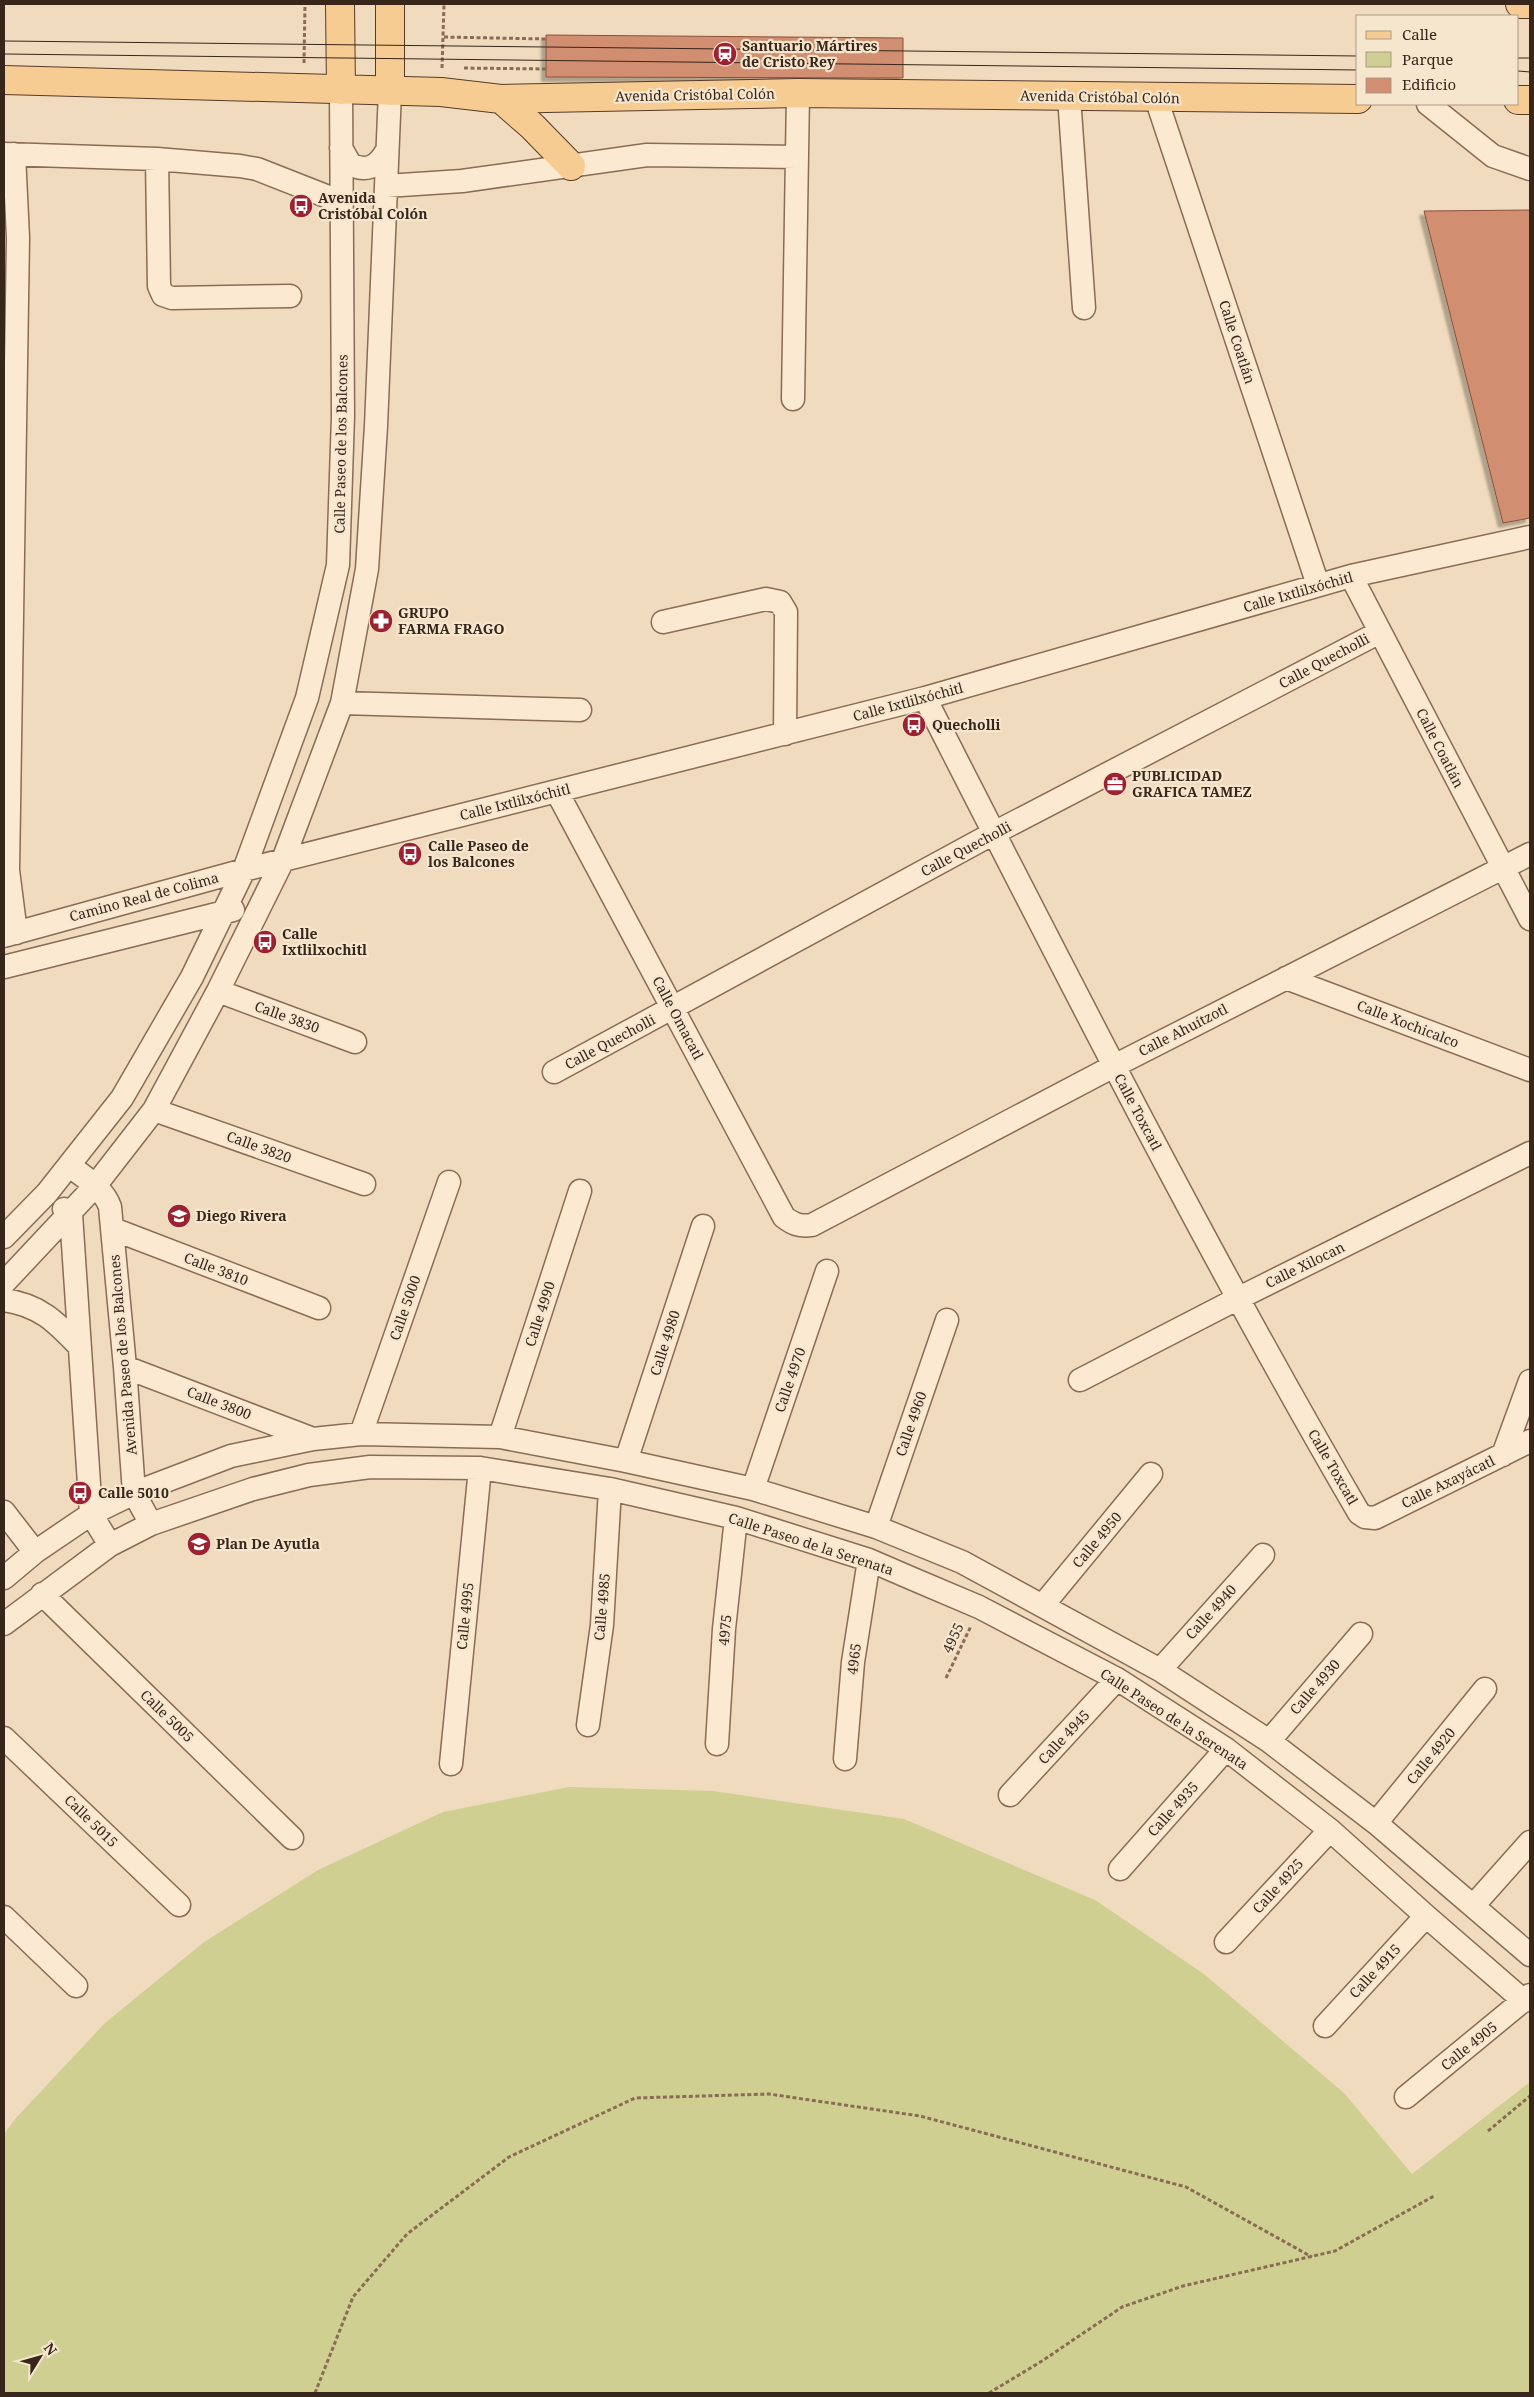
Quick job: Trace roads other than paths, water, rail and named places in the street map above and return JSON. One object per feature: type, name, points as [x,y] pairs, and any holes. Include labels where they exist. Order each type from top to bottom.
[{"type":"main road","name":"Calle Paseo de los Balcones","points":[[340,4],[341,90]]},
{"type":"main road","points":[[390,4],[390,90]]},
{"type":"main road","points":[[1520,4],[1530,4]]},
{"type":"main road","name":"Avenida Cristóbal Colón","points":[[4,80],[390,90],[445,76],[501,98],[798,94],[1356,99]]},
{"type":"main road","points":[[501,98],[532,126],[571,166]]},
{"type":"street","name":"Calle Paseo de los Balcones","points":[[244,870],[307,698],[338,565],[343,416],[341,90]]},
{"type":"street","points":[[4,1283],[71,1214],[154,1110],[218,991],[283,860],[342,702],[367,569],[376,426],[390,90]]},
{"type":"street","points":[[793,399],[798,94]]},
{"type":"street","points":[[1069,97],[1084,308]]},
{"type":"street","name":"Calle Coatlán","points":[[1156,98],[1318,586]]},
{"type":"street","points":[[1429,105],[1493,156],[1530,169]]},
{"type":"street","points":[[341,148],[350,164],[366,169],[375,166],[386,152]]},
{"type":"street","points":[[10,934],[7,894],[11,208],[9,154],[157,159],[240,166],[257,169],[341,202]]},
{"type":"street","points":[[386,186],[462,181],[647,155],[797,157]]},
{"type":"street","points":[[157,159],[159,286],[163,295],[172,298],[290,296]]},
{"type":"street","name":"Calle Ixtlilxóchitl","points":[[283,860],[925,698],[1351,576],[1530,537]]},
{"type":"street","name":"Calle Coatlán","points":[[1351,576],[1530,919]]},
{"type":"street","points":[[663,622],[766,599],[780,602],[786,612],[785,734]]},
{"type":"street","name":"Calle Quecholli","points":[[554,1072],[994,833],[1380,632]]},
{"type":"street","name":"Calle Toxcatl","points":[[925,698],[1114,1066],[1237,1299],[1356,1508],[1365,1517]]},
{"type":"street","points":[[342,702],[580,710]]},
{"type":"street","name":"Calle Omacatl","points":[[557,792],[784,1217],[796,1226],[812,1225]]},
{"type":"street","name":"Calle Ahuítzotl","points":[[812,1225],[1114,1066],[1530,854]]},
{"type":"street","name":"Camino Real de Colima","points":[[10,934],[283,860]]},
{"type":"street","points":[[4,1237],[47,1193],[70,1166],[122,1098],[192,978],[244,870]]},
{"type":"street","points":[[4,967],[263,902]]},
{"type":"street","name":"Calle Xochicalco","points":[[1286,978],[1530,1070]]},
{"type":"street","name":"Calle 3830","points":[[218,991],[355,1042]]},
{"type":"street","name":"Calle 3820","points":[[154,1110],[364,1184]]},
{"type":"street","name":"Calle Xilocan","points":[[1080,1380],[1237,1299],[1530,1153]]},
{"type":"street","name":"Avenida Paseo de los Balcones","points":[[70,1166],[95,1186],[108,1201],[113,1229],[134,1493],[151,1524]]},
{"type":"street","name":"Calle 5000","points":[[361,1434],[449,1182]]},
{"type":"street","name":"Calle 4990","points":[[500,1437],[580,1191]]},
{"type":"street","points":[[47,1193],[71,1214],[91,1514],[110,1545]]},
{"type":"street","name":"Calle 4980","points":[[626,1461],[703,1226]]},
{"type":"street","name":"Calle 3810","points":[[113,1229],[319,1308]]},
{"type":"street","name":"Calle 4970","points":[[753,1489],[827,1271]]},
{"type":"street","points":[[4,1300],[16,1302],[55,1320],[80,1347]]},
{"type":"street","name":"Calle 4960","points":[[876,1527],[947,1320]]},
{"type":"street","name":"Calle 3800","points":[[125,1367],[313,1439]]},
{"type":"street","points":[[1503,1455],[1530,1381]]},
{"type":"street","points":[[4,1578],[36,1552],[91,1514],[134,1493],[231,1456],[313,1439],[361,1434],[500,1437],[626,1461],[753,1489],[876,1527],[962,1562],[1160,1670],[1269,1741],[1376,1822],[1530,1954]]},
{"type":"street","name":"Calle Axayácatl","points":[[1365,1517],[1375,1518],[1530,1441]]},
{"type":"street","name":"Calle Paseo de la Serenata","points":[[4,1624],[110,1545],[151,1524],[253,1489],[309,1475],[370,1467],[480,1468],[610,1489],[736,1518],[869,1560],[979,1607],[1117,1680],[1226,1749],[1330,1830],[1426,1916],[1527,1998]]},
{"type":"street","name":"Calle 4995","points":[[451,1764],[480,1468]]},
{"type":"street","name":"Calle 4950","points":[[1043,1605],[1151,1474]]},
{"type":"street","name":"Calle 4985","points":[[588,1725],[602,1625],[610,1489]]},
{"type":"street","points":[[4,1512],[36,1552]]},
{"type":"street","name":"4975","points":[[717,1744],[724,1629],[736,1518]]},
{"type":"street","name":"Calle 4940","points":[[1160,1670],[1262,1555]]},
{"type":"street","name":"4965","points":[[845,1759],[853,1662],[869,1560]]},
{"type":"street","name":"Calle 5005","points":[[42,1594],[292,1838]]},
{"type":"street","name":"Calle 4930","points":[[1269,1741],[1361,1634]]},
{"type":"street","name":"Calle 4945","points":[[1010,1796],[1117,1680]]},
{"type":"street","name":"Calle 4920","points":[[1376,1822],[1485,1689]]},
{"type":"street","name":"Calle 5015","points":[[4,1738],[179,1905]]},
{"type":"street","name":"Calle 4935","points":[[1120,1869],[1226,1749]]},
{"type":"street","name":"Calle 4925","points":[[1226,1942],[1330,1830]]},
{"type":"street","points":[[1473,1906],[1530,1842]]},
{"type":"street","name":"Calle 4915","points":[[1325,2026],[1426,1916]]},
{"type":"street","points":[[4,1917],[76,1986]]},
{"type":"street","name":"Calle 4905","points":[[1406,2097],[1527,1998]]},
{"type":"tram line","points":[[4,41],[1356,56]]},
{"type":"tram line","points":[[4,54],[1356,70]]},
{"type":"tram line","points":[[1519,58],[1530,58]]},
{"type":"tram line","points":[[1519,71],[1530,72]]},
{"type":"place","name":"Santuario Mártires de Cristo Rey","points":[[725,54]]},
{"type":"place","name":"Avenida Cristóbal Colón","points":[[301,206]]},
{"type":"place","name":"GRUPO FARMA FRAGO","points":[[381,621]]},
{"type":"place","name":"Quecholli","points":[[914,725]]},
{"type":"place","name":"PUBLICIDAD GRAFICA TAMEZ","points":[[1115,784]]},
{"type":"place","name":"Calle Paseo de los Balcones","points":[[410,854]]},
{"type":"place","name":"Calle Ixtlilxochitl","points":[[265,942]]},
{"type":"place","name":"Diego Rivera","points":[[179,1216]]},
{"type":"place","name":"Calle 5010","points":[[80,1493]]},
{"type":"place","name":"Plan De Ayutla","points":[[199,1544]]}]
